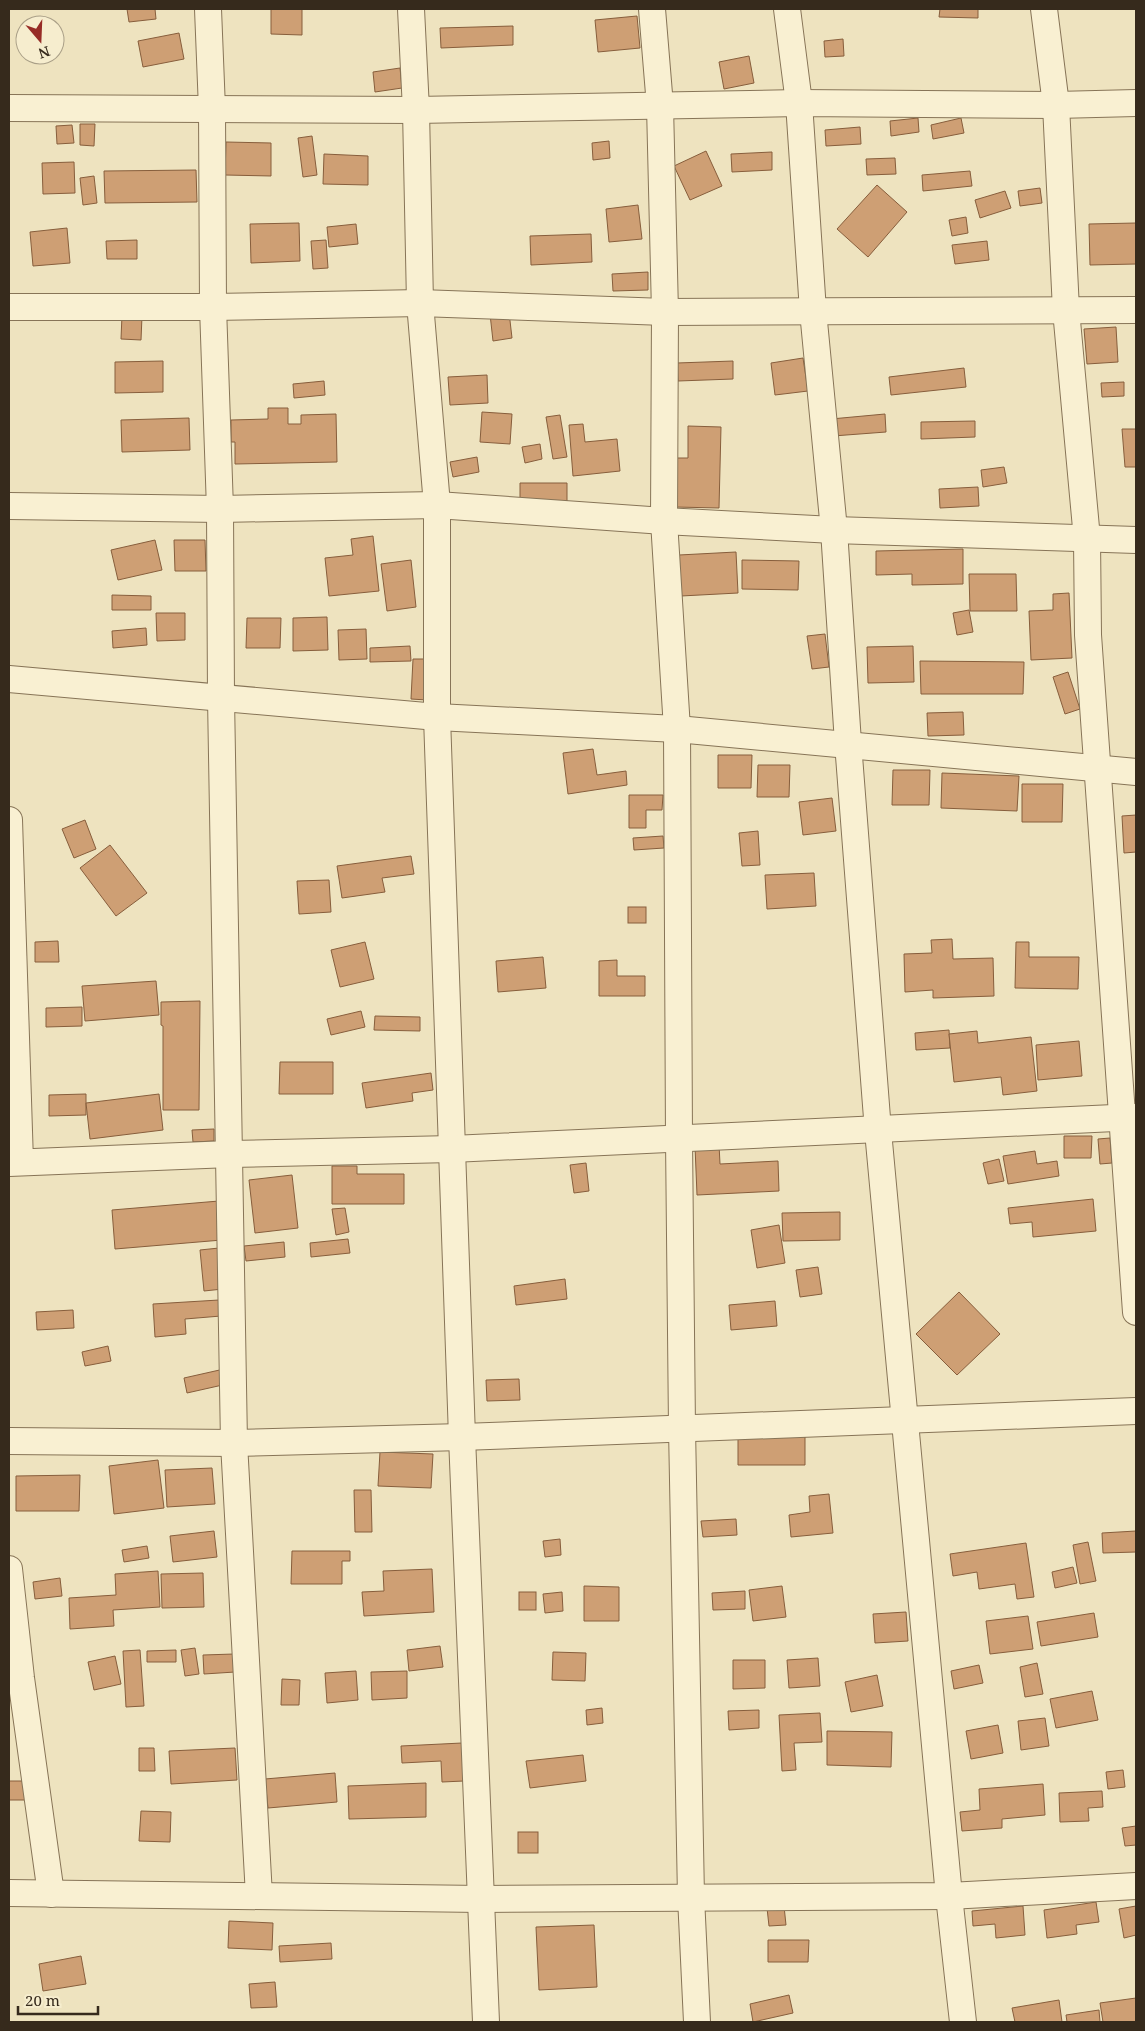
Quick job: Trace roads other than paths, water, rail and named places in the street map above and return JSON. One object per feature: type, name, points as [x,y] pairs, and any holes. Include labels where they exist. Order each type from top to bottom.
[{"type":"street","points":[[208,9],[212,109],[213,307],[220,509],[221,698],[234,1443],[259,1896]]},
{"type":"street","points":[[411,9],[416,110],[420,303],[437,505],[437,717],[462,1437],[486,2022]]},
{"type":"street","points":[[652,9],[660,106],[665,312],[664,521],[677,729],[678,1139],[682,1428],[691,1898],[697,2022]]},
{"type":"street","points":[[787,9],[799,103],[813,311],[834,530],[848,743],[878,1131],[949,1896],[963,2022]]},
{"type":"street","points":[[1044,9],[1056,104],[1066,310],[1087,539],[1088,635],[1097,769],[1129,1118],[1136,1312]]},
{"type":"street","points":[[9,108],[416,110],[799,103],[1136,103]]},
{"type":"street","points":[[9,306],[213,307],[420,303],[665,312],[1136,310]]},
{"type":"street","points":[[9,506],[220,509],[437,505],[664,521],[834,530],[1136,540]]},
{"type":"street","points":[[9,679],[437,717],[677,729],[848,743],[1136,772]]},
{"type":"street","points":[[9,820],[14,1163],[230,1154],[452,1149],[878,1131],[1129,1118]]},
{"type":"street","points":[[9,1441],[234,1443],[462,1437],[1136,1411]]},
{"type":"street","points":[[9,1569],[19,1659],[51,1894]]},
{"type":"street","points":[[9,1893],[481,1899],[691,1898],[949,1896],[1136,1886]]}]
